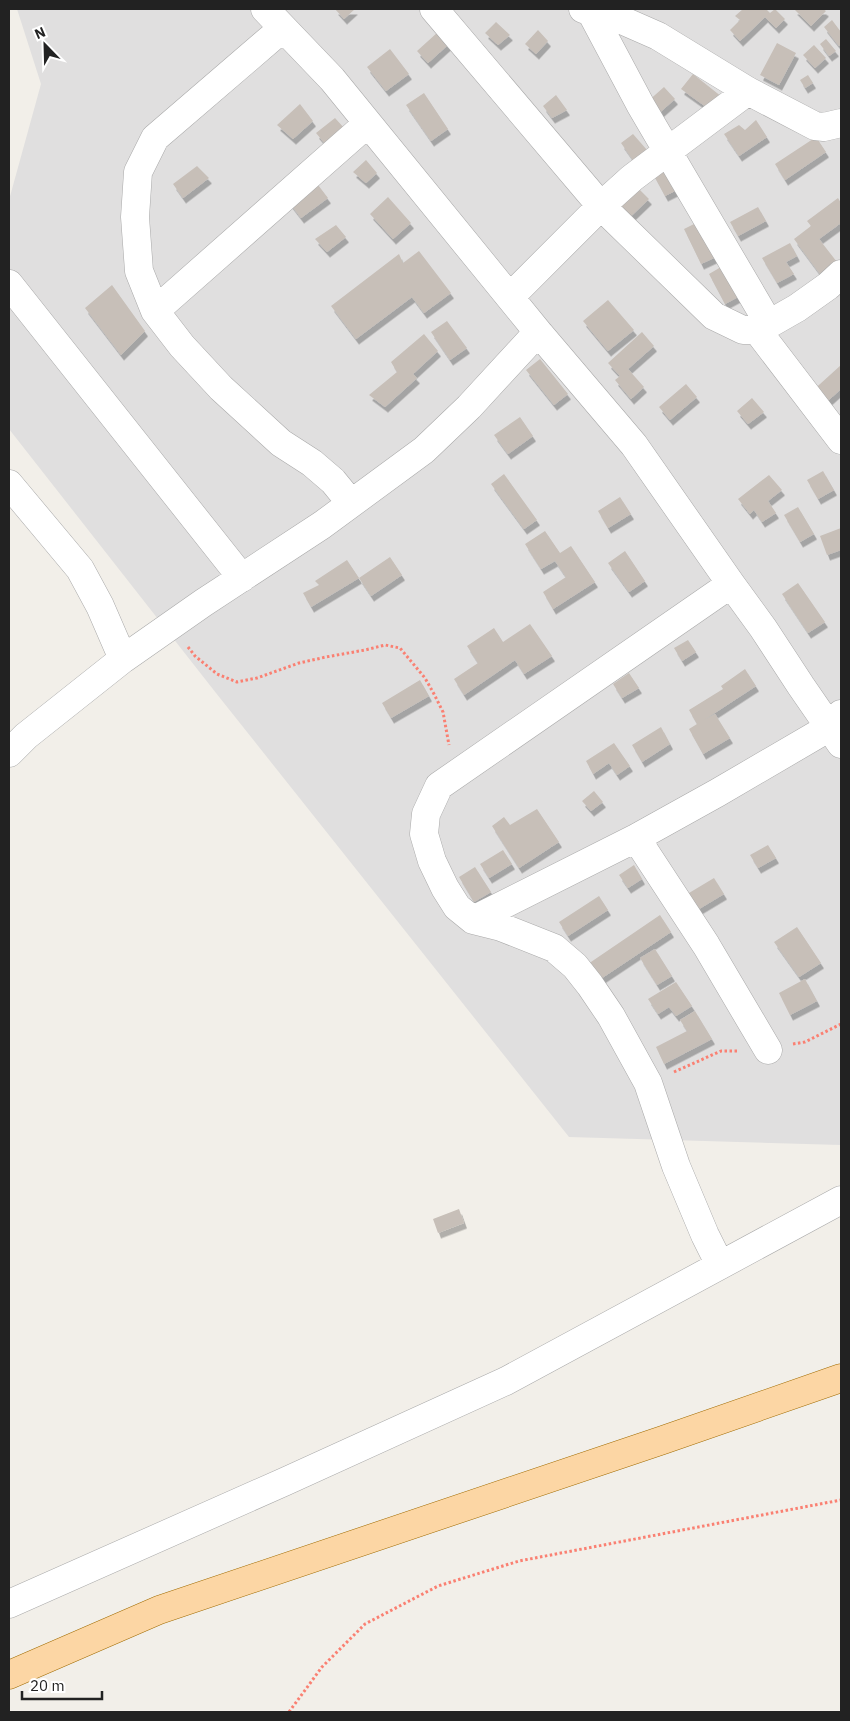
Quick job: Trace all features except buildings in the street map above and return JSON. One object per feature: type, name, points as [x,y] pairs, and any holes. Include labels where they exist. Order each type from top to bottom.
[{"type":"main road","points":[[9,1675],[160,1610],[841,1378]]},
{"type":"street","points":[[434,9],[601,206],[714,316],[742,330],[763,327],[797,308],[828,286],[841,274]]},
{"type":"street","points":[[587,10],[617,18],[658,36],[748,91],[815,126],[841,123]]},
{"type":"street","points":[[587,10],[641,106],[669,151],[763,327],[841,440]]},
{"type":"street","points":[[351,502],[333,481],[312,463],[281,443],[221,388],[182,346],[156,311],[139,271],[135,217],[138,172],[154,138],[274,18],[332,79],[538,332],[634,445],[763,628],[801,686],[838,728],[636,838],[473,920]]},
{"type":"street","points":[[510,297],[601,206],[632,178],[748,91]]},
{"type":"street","points":[[156,311],[367,124]]},
{"type":"street","points":[[9,284],[242,578]]},
{"type":"street","points":[[9,754],[26,736],[123,659],[322,524],[424,450],[469,407],[538,332]]},
{"type":"street","points":[[9,484],[80,569],[100,606],[123,659]]},
{"type":"street","points":[[720,1265],[705,1235],[676,1166],[648,1083],[611,1016],[590,985],[575,966],[554,948],[501,927],[473,920],[457,907],[432,862],[424,834],[426,814],[439,786],[731,584]]},
{"type":"street","points":[[636,838],[706,945],[768,1050]]},
{"type":"street","points":[[9,1604],[506,1381],[841,1200]]},
{"type":"path","points":[[171,625],[195,656],[217,674],[237,682],[257,678],[299,663],[326,657],[385,645],[400,648],[425,678],[434,694],[443,712],[449,746]]},
{"type":"path","points":[[289,1712],[322,1667],[364,1624],[438,1586],[519,1561],[841,1500]]},
{"type":"shaded area","points":[[17,9],[841,9],[841,1145],[569,1137],[9,429],[9,200],[41,84]]}]
